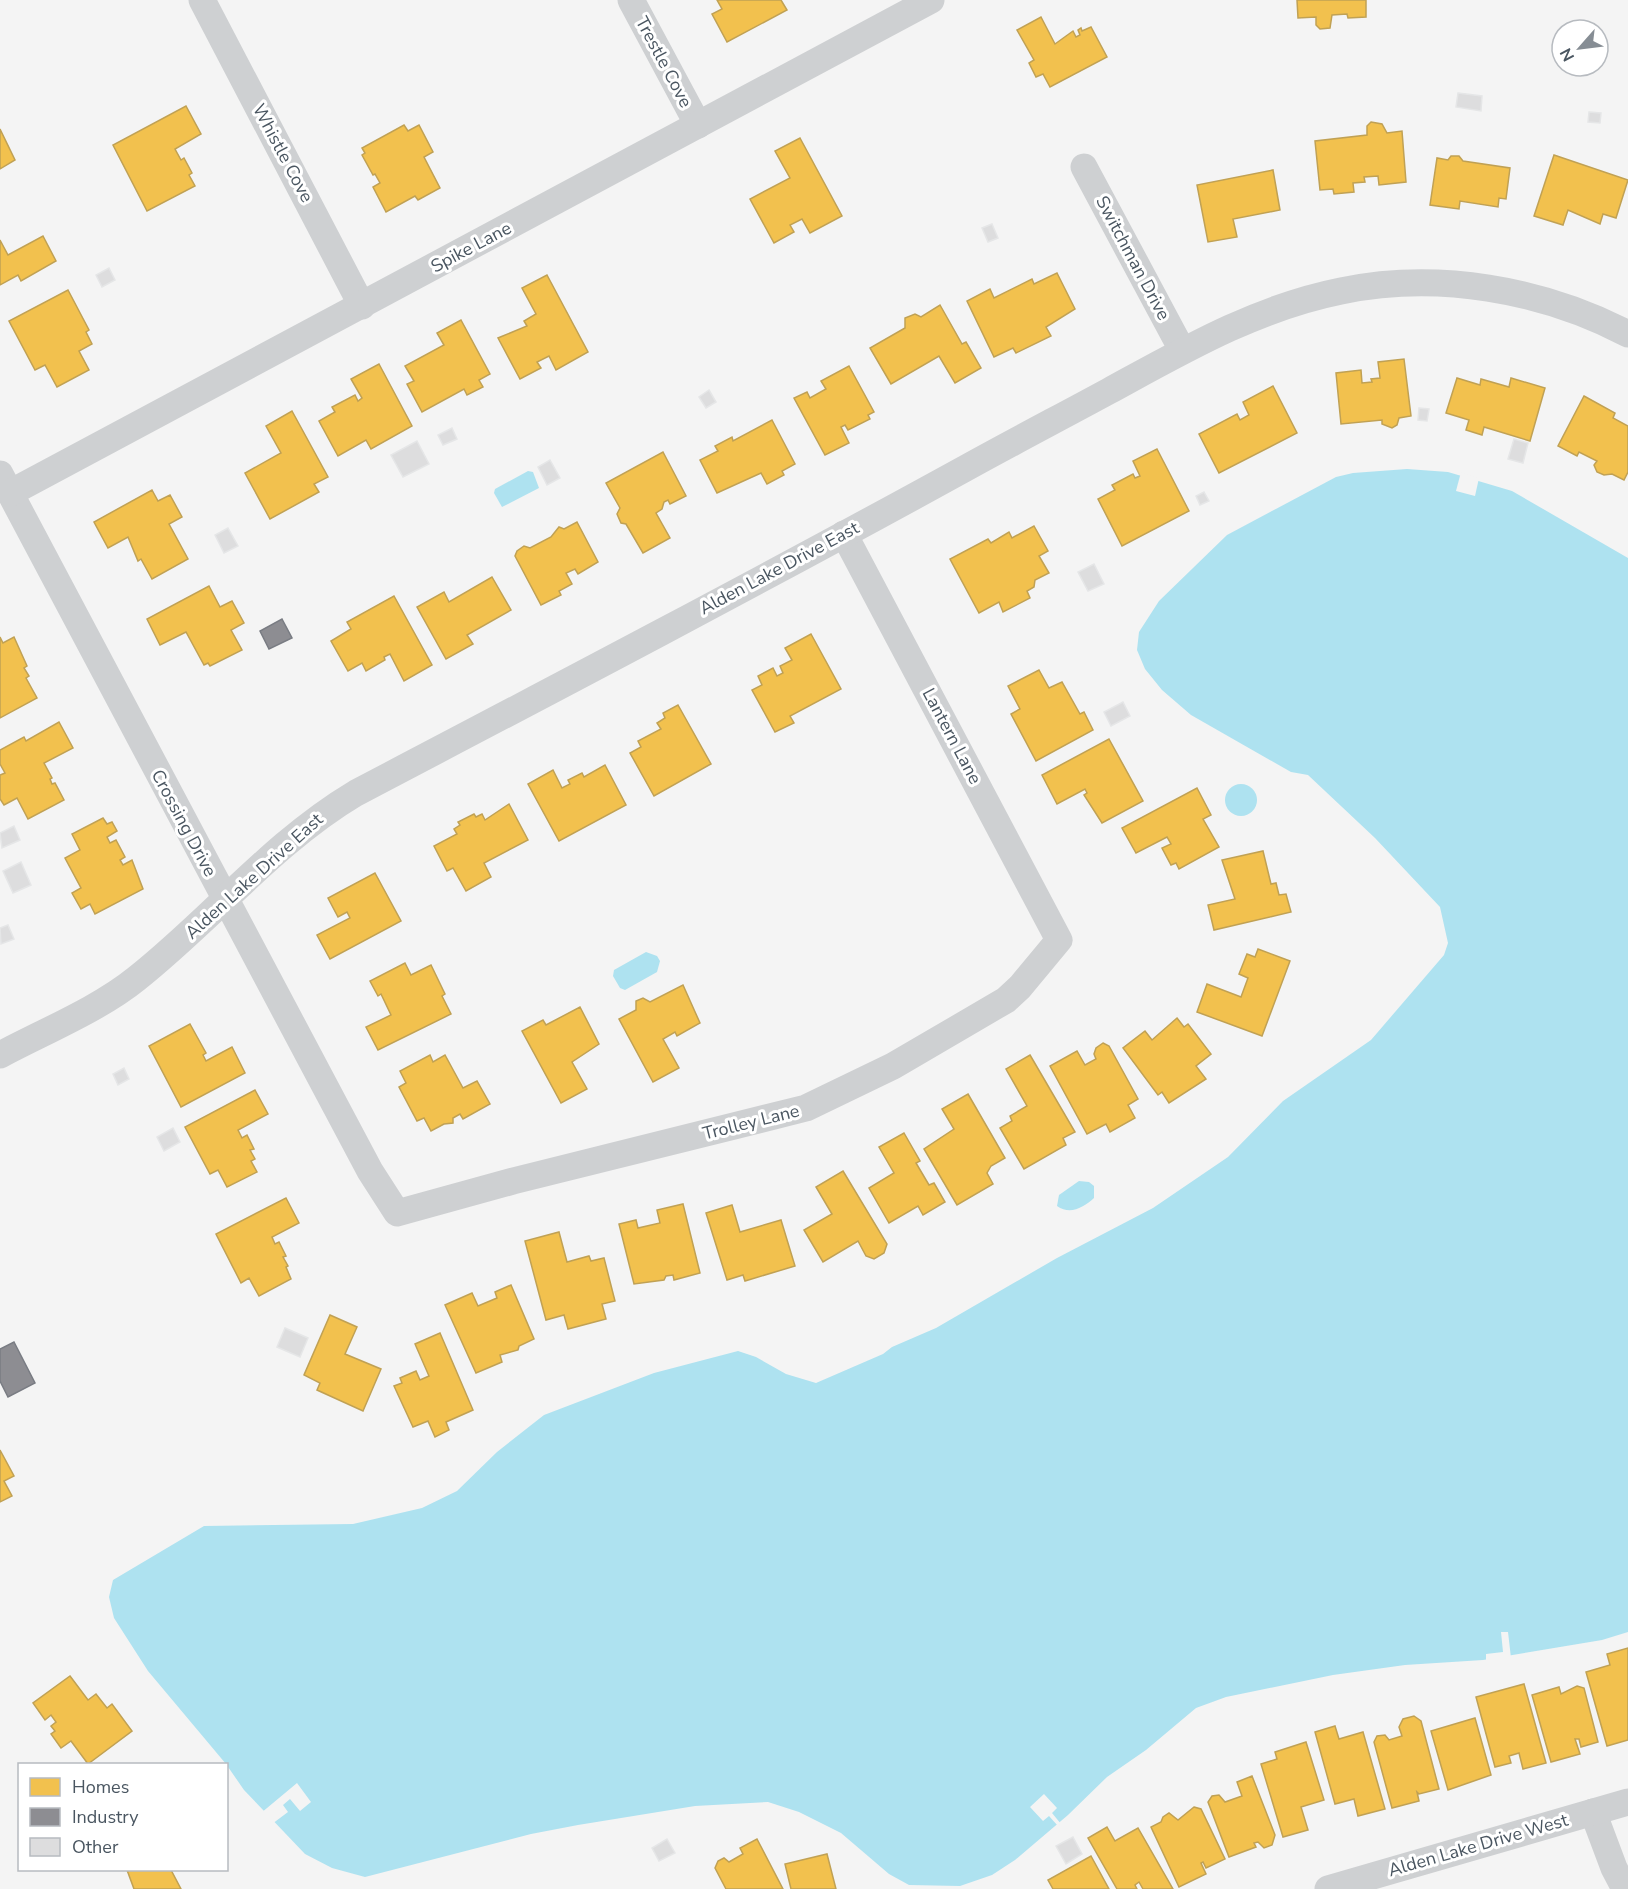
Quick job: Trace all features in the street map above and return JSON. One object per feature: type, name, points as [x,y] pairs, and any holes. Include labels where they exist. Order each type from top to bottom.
[{"type":"street","name":"Whistle Cove","points":[[202,0],[362,306]]},
{"type":"street","name":"Trestle Cove","points":[[631,0],[698,125]]},
{"type":"street","name":"Spike Lane","points":[[5,484],[362,306],[931,0]]},
{"type":"street","name":"Switchman Drive","points":[[1084,166],[1182,350]]},
{"type":"street","name":"Alden Lake Drive East","points":[[0,1055],[134,981],[204,920],[224,898],[305,825],[356,793],[844,534],[1182,350],[1282,306],[1340,291],[1402,283],[1438,283],[1525,296],[1588,315],[1628,334]]},
{"type":"street","name":"Crossing Drive","points":[[5,484],[370,1172],[397,1213]]},
{"type":"street","name":"Lantern Lane","points":[[844,534],[1059,940]]},
{"type":"street","name":"Trolley Lane","points":[[397,1213],[513,1181],[789,1113],[830,1098],[890,1068],[1006,1000],[1020,987],[1059,940]]},
{"type":"street","name":"Alden Lake Drive West","points":[[1328,1889],[1628,1802]]},
{"type":"street","points":[[1593,1812],[1625,1889]]},
{"type":"water","points":[[1407,469],[1448,472],[1512,491],[1628,558],[1628,1632],[1602,1640],[1483,1660],[1405,1665],[1333,1675],[1226,1697],[1196,1708],[1146,1750],[1107,1777],[1068,1815],[1015,1860],[992,1875],[960,1886],[909,1885],[889,1874],[841,1833],[799,1812],[768,1802],[695,1806],[578,1825],[531,1834],[365,1877],[332,1868],[305,1854],[244,1790],[228,1767],[228,1763],[225,1763],[148,1671],[114,1618],[109,1597],[113,1580],[204,1526],[353,1524],[422,1508],[457,1491],[497,1452],[544,1415],[654,1373],[738,1351],[756,1357],[786,1374],[816,1383],[883,1354],[892,1347],[936,1328],[1057,1258],[1153,1208],[1228,1157],[1283,1101],[1371,1040],[1444,955],[1448,943],[1440,907],[1375,838],[1308,775],[1291,772],[1191,715],[1162,690],[1145,669],[1137,650],[1139,632],[1159,601],[1227,535],[1336,477],[1353,473]]},
{"type":"water","points":[[528,471],[533,472],[539,488],[502,507],[494,493],[495,489]]},
{"type":"water","points":[[1241,784],[1253,788],[1257,800],[1253,812],[1241,816],[1229,812],[1225,800],[1229,788]]},
{"type":"water","points":[[646,952],[657,956],[660,961],[657,972],[625,990],[620,988],[613,976],[614,970]]},
{"type":"water","points":[[1079,1181],[1089,1182],[1094,1186],[1094,1198],[1085,1205],[1072,1210],[1057,1206],[1059,1195]]},
{"type":"pier","points":[[1461,472],[1479,478],[1475,496],[1456,491]]},
{"type":"pier","points":[[1501,1632],[1508,1632],[1511,1658],[1486,1661],[1486,1654],[1503,1652]]},
{"type":"pier","points":[[297,1783],[311,1802],[300,1811],[290,1799],[283,1805],[288,1812],[272,1824],[261,1813]]},
{"type":"pier","points":[[1044,1794],[1057,1808],[1052,1813],[1061,1824],[1058,1826],[1049,1816],[1043,1821],[1030,1807]]},
{"type":"building: Homes","points":[[717,0],[781,0],[787,10],[727,42],[712,14],[722,9]]},
{"type":"building: Homes","points":[[1297,0],[1366,0],[1366,17],[1348,18],[1347,14],[1332,15],[1330,28],[1320,29],[1316,25],[1316,17],[1298,18]]},
{"type":"building: Homes","points":[[1041,17],[1055,44],[1073,31],[1076,37],[1080,35],[1078,30],[1081,28],[1082,31],[1091,27],[1107,57],[1050,87],[1043,74],[1036,77],[1029,63],[1034,60],[1017,30]]},
{"type":"building: Homes","points":[[186,106],[201,134],[175,149],[181,160],[184,158],[192,173],[189,175],[195,186],[147,211],[113,145]]},
{"type":"building: Homes","points":[[1371,122],[1382,124],[1387,133],[1402,131],[1406,182],[1379,185],[1378,176],[1364,177],[1365,182],[1353,183],[1354,192],[1334,194],[1333,189],[1320,190],[1315,141],[1367,135],[1367,126]]},
{"type":"building: Homes","points":[[404,125],[408,131],[419,125],[433,152],[424,157],[440,188],[418,200],[415,196],[386,212],[373,187],[380,183],[362,155],[365,153],[362,148]]},
{"type":"building: Homes","points":[[0,129],[15,160],[0,169]]},
{"type":"building: Homes","points":[[800,138],[842,216],[810,233],[802,219],[790,225],[794,232],[774,243],[750,199],[790,178],[775,151]]},
{"type":"building: Homes","points":[[1554,155],[1628,180],[1616,218],[1603,214],[1600,224],[1568,210],[1563,225],[1534,216]]},
{"type":"building: Homes","points":[[1451,156],[1459,156],[1463,161],[1510,168],[1506,199],[1499,198],[1498,207],[1460,201],[1459,209],[1430,205],[1437,158],[1448,160]]},
{"type":"building: Homes","points":[[1273,170],[1280,210],[1233,219],[1237,237],[1208,242],[1197,185]]},
{"type":"building: Homes","points":[[43,236],[56,261],[21,281],[18,275],[0,285],[0,240],[8,255]]},
{"type":"building: Homes","points":[[1057,273],[1075,309],[1046,327],[1051,336],[1016,353],[1013,348],[994,357],[967,301],[990,289],[994,298],[1032,279],[1034,284]]},
{"type":"building: Homes","points":[[547,275],[588,352],[556,370],[549,356],[537,362],[541,368],[520,379],[498,338],[527,326],[524,321],[536,314],[522,288]]},
{"type":"building: Homes","points":[[68,290],[89,330],[86,332],[92,344],[79,351],[89,370],[57,387],[45,365],[35,370],[9,321]]},
{"type":"building: Homes","points":[[940,305],[962,344],[966,342],[981,368],[955,383],[939,356],[891,384],[870,348],[905,328],[905,318],[915,314],[921,317]]},
{"type":"building: Homes","points":[[461,320],[490,374],[479,380],[483,387],[467,395],[464,389],[422,412],[407,384],[414,381],[405,366],[444,345],[437,333]]},
{"type":"building: Homes","points":[[1404,359],[1411,416],[1399,418],[1397,425],[1392,428],[1382,424],[1382,420],[1341,424],[1336,373],[1361,370],[1362,383],[1372,382],[1371,379],[1380,378],[1378,362]]},
{"type":"building: Homes","points":[[379,364],[412,426],[371,449],[366,440],[338,456],[319,421],[335,412],[332,407],[355,395],[358,401],[362,398],[351,379]]},
{"type":"building: Homes","points":[[849,366],[874,412],[868,415],[870,419],[848,430],[845,425],[841,427],[849,443],[825,455],[794,398],[807,392],[810,398],[826,389],[821,381]]},
{"type":"building: Homes","points":[[1457,378],[1480,385],[1481,379],[1509,387],[1511,378],[1545,388],[1530,441],[1484,427],[1482,435],[1466,430],[1469,420],[1446,413]]},
{"type":"building: Homes","points":[[1273,386],[1297,433],[1219,473],[1199,434],[1237,414],[1240,420],[1249,415],[1243,402]]},
{"type":"building: Homes","points":[[1584,396],[1615,413],[1613,418],[1628,426],[1628,472],[1624,480],[1612,474],[1604,475],[1597,472],[1594,465],[1597,461],[1579,452],[1577,456],[1558,446]]},
{"type":"building: Homes","points":[[292,411],[328,477],[314,484],[319,492],[270,519],[245,473],[281,453],[266,426]]},
{"type":"building: Homes","points":[[772,420],[795,464],[782,471],[784,475],[767,484],[761,473],[717,493],[700,460],[718,451],[715,446],[732,437],[733,441]]},
{"type":"building: Homes","points":[[1157,449],[1189,511],[1122,546],[1098,499],[1115,490],[1112,485],[1133,474],[1135,478],[1140,476],[1133,461]]},
{"type":"building: Homes","points":[[663,452],[686,496],[670,504],[668,500],[664,502],[662,509],[656,513],[670,538],[643,553],[626,524],[621,523],[617,514],[620,508],[606,483]]},
{"type":"building: Homes","points":[[152,490],[158,501],[170,495],[182,517],[169,524],[188,559],[152,579],[141,559],[138,561],[128,537],[108,548],[94,522]]},
{"type":"building: Homes","points":[[577,522],[598,562],[578,574],[575,569],[566,573],[572,584],[559,591],[561,595],[541,605],[515,556],[517,551],[524,546],[530,548],[551,537],[559,527],[564,529]]},
{"type":"building: Homes","points":[[1034,526],[1048,551],[1039,556],[1049,573],[1035,580],[1034,587],[1027,591],[1030,598],[1003,612],[999,602],[979,613],[950,559],[988,539],[991,543],[1009,532],[1012,538]]},
{"type":"building: Homes","points":[[492,577],[511,610],[467,635],[473,644],[446,659],[417,607],[444,592],[449,602]]},
{"type":"building: Homes","points":[[209,586],[220,607],[232,601],[244,623],[231,630],[242,650],[210,666],[208,663],[204,665],[186,632],[160,645],[147,619]]},
{"type":"building: Homes","points":[[394,596],[432,665],[404,681],[390,654],[384,657],[385,660],[366,671],[362,663],[348,671],[331,641],[351,629],[347,622]]},
{"type":"building: Homes","points":[[811,634],[841,689],[790,716],[794,723],[775,732],[752,690],[762,685],[758,676],[773,668],[777,676],[783,673],[780,666],[792,660],[785,648]]},
{"type":"building: Homes","points":[[0,637],[3,643],[14,637],[27,666],[24,668],[29,676],[26,678],[37,698],[0,718]]},
{"type":"building: Homes","points":[[1039,670],[1049,688],[1062,682],[1080,714],[1084,712],[1093,730],[1036,761],[1011,714],[1020,709],[1008,686]]},
{"type":"building: Homes","points":[[678,705],[711,764],[654,796],[630,753],[641,747],[638,741],[661,729],[657,723],[665,718],[663,713]]},
{"type":"building: Homes","points":[[59,722],[73,748],[44,763],[52,778],[50,779],[52,784],[55,783],[64,800],[28,819],[17,798],[4,805],[0,799],[0,775],[5,773],[0,764],[0,750],[24,737],[26,741]]},
{"type":"building: Homes","points":[[1109,739],[1143,801],[1102,823],[1084,795],[1087,793],[1085,789],[1057,804],[1042,775]]},
{"type":"building: Homes","points":[[605,765],[626,805],[559,841],[528,784],[553,770],[562,788],[570,784],[568,780],[582,773],[584,777]]},
{"type":"building: Homes","points":[[1197,788],[1211,815],[1203,819],[1219,847],[1179,869],[1176,863],[1171,865],[1162,848],[1171,844],[1167,837],[1136,853],[1122,828]]},
{"type":"building: Homes","points":[[509,804],[528,840],[484,863],[491,877],[466,891],[453,868],[447,871],[434,846],[457,834],[454,829],[460,825],[458,822],[474,814],[476,817],[482,814],[485,820]]},
{"type":"building: Homes","points":[[103,818],[107,824],[112,822],[117,831],[107,837],[110,843],[116,840],[125,857],[120,860],[123,865],[132,860],[143,889],[95,914],[90,904],[81,909],[72,893],[81,888],[65,858],[80,850],[72,834]]},
{"type":"building: Homes","points":[[1263,851],[1271,884],[1276,883],[1279,895],[1286,894],[1291,912],[1214,930],[1208,905],[1235,899],[1222,860]]},
{"type":"building: Homes","points":[[375,873],[401,921],[330,959],[317,935],[350,918],[347,912],[338,917],[328,898]]},
{"type":"building: Homes","points":[[1258,949],[1290,961],[1262,1036],[1197,1012],[1207,984],[1241,997],[1248,978],[1239,974],[1247,954],[1255,957]]},
{"type":"building: Homes","points":[[405,963],[411,975],[431,965],[445,994],[442,996],[451,1014],[378,1050],[366,1027],[391,1015],[381,994],[378,996],[370,981]]},
{"type":"building: Homes","points":[[683,985],[700,1023],[677,1036],[675,1032],[663,1039],[679,1068],[653,1082],[619,1019],[636,1010],[636,1001],[643,998],[650,1002]]},
{"type":"building: Homes","points":[[580,1007],[599,1044],[572,1062],[587,1089],[561,1103],[522,1031],[543,1020],[546,1025]]},
{"type":"building: Homes","points":[[1177,1018],[1184,1027],[1188,1024],[1211,1054],[1196,1066],[1206,1079],[1169,1103],[1162,1092],[1158,1095],[1123,1048],[1145,1031],[1152,1040]]},
{"type":"building: Homes","points":[[190,1024],[206,1053],[203,1055],[206,1061],[232,1047],[245,1073],[181,1107],[149,1046]]},
{"type":"building: Homes","points":[[1103,1043],[1109,1046],[1138,1099],[1128,1105],[1135,1118],[1110,1132],[1106,1124],[1087,1134],[1050,1066],[1077,1051],[1085,1065],[1096,1059],[1094,1054],[1096,1048]]},
{"type":"building: Homes","points":[[430,1055],[433,1062],[445,1055],[463,1088],[477,1081],[490,1104],[463,1119],[460,1114],[453,1118],[453,1123],[444,1124],[431,1131],[424,1118],[417,1121],[399,1087],[406,1083],[400,1071]]},
{"type":"building: Homes","points":[[1030,1055],[1075,1132],[1063,1138],[1066,1145],[1024,1169],[1000,1128],[1012,1121],[1010,1116],[1027,1106],[1006,1069]]},
{"type":"building: Homes","points":[[255,1090],[268,1114],[238,1130],[242,1138],[247,1135],[254,1149],[250,1150],[255,1159],[251,1161],[257,1172],[227,1187],[218,1170],[210,1174],[185,1127]]},
{"type":"building: Homes","points":[[968,1094],[1005,1158],[991,1166],[987,1173],[993,1184],[957,1205],[924,1149],[954,1129],[942,1109]]},
{"type":"building: Homes","points":[[904,1133],[920,1161],[916,1163],[929,1185],[934,1183],[945,1202],[923,1215],[918,1206],[889,1223],[869,1188],[894,1173],[879,1147]]},
{"type":"building: Homes","points":[[843,1171],[887,1244],[884,1253],[874,1259],[866,1256],[858,1241],[823,1262],[804,1230],[832,1214],[816,1187]]},
{"type":"building: Homes","points":[[286,1198],[299,1223],[272,1237],[275,1244],[279,1242],[286,1256],[283,1257],[291,1279],[259,1296],[249,1278],[241,1283],[216,1234]]},
{"type":"building: Homes","points":[[683,1204],[700,1273],[674,1280],[673,1275],[666,1276],[664,1280],[634,1284],[619,1224],[636,1220],[638,1228],[660,1223],[657,1210]]},
{"type":"building: Homes","points":[[732,1205],[740,1232],[781,1220],[795,1266],[745,1281],[743,1275],[727,1280],[706,1213]]},
{"type":"building: Homes","points":[[559,1232],[567,1262],[589,1256],[591,1261],[604,1258],[615,1301],[602,1304],[606,1319],[568,1329],[564,1315],[546,1320],[525,1241]]},
{"type":"building: Homes","points":[[511,1285],[534,1339],[519,1346],[518,1350],[500,1355],[502,1362],[476,1373],[445,1305],[472,1293],[478,1306],[497,1298],[495,1292]]},
{"type":"building: Homes","points":[[330,1315],[357,1327],[345,1354],[381,1369],[363,1411],[317,1390],[320,1383],[304,1375]]},
{"type":"building: Homes","points":[[440,1333],[473,1410],[446,1422],[449,1430],[435,1437],[428,1421],[413,1427],[394,1386],[402,1383],[400,1378],[416,1371],[420,1380],[429,1376],[415,1344]]},
{"type":"building: Homes","points":[[0,1450],[14,1476],[4,1481],[12,1496],[0,1502]]},
{"type":"building: Homes","points":[[1628,1648],[1628,1740],[1607,1746],[1586,1672],[1610,1665],[1607,1654]]},
{"type":"building: Homes","points":[[70,1676],[88,1700],[96,1694],[107,1708],[112,1704],[132,1731],[87,1763],[71,1741],[61,1748],[51,1734],[55,1731],[51,1726],[56,1722],[51,1715],[45,1720],[33,1703]]},
{"type":"building: Homes","points":[[1524,1684],[1546,1763],[1523,1769],[1519,1753],[1509,1756],[1511,1763],[1495,1767],[1476,1697]]},
{"type":"building: Homes","points":[[1577,1686],[1584,1688],[1598,1742],[1581,1747],[1579,1739],[1575,1739],[1580,1754],[1551,1762],[1532,1695],[1559,1687],[1561,1694]]},
{"type":"building: Homes","points":[[1414,1716],[1421,1721],[1439,1789],[1419,1794],[1417,1792],[1419,1801],[1392,1808],[1374,1742],[1377,1736],[1385,1735],[1389,1740],[1402,1736],[1399,1727],[1403,1719]]},
{"type":"building: Homes","points":[[1475,1718],[1491,1775],[1448,1790],[1431,1731]]},
{"type":"building: Homes","points":[[1335,1726],[1339,1739],[1363,1732],[1385,1809],[1358,1816],[1354,1799],[1335,1804],[1315,1732]]},
{"type":"building: Homes","points":[[1306,1742],[1324,1800],[1301,1807],[1308,1830],[1283,1837],[1261,1764],[1277,1759],[1275,1752]]},
{"type":"building: Homes","points":[[1252,1776],[1275,1835],[1272,1845],[1264,1848],[1258,1842],[1254,1843],[1256,1847],[1229,1857],[1208,1802],[1212,1796],[1219,1795],[1225,1802],[1242,1796],[1237,1782]]},
{"type":"building: Homes","points":[[1194,1807],[1201,1809],[1225,1859],[1206,1868],[1203,1862],[1201,1863],[1206,1874],[1179,1887],[1151,1827],[1161,1822],[1163,1817],[1169,1813],[1178,1820]]},
{"type":"building: Homes","points":[[1107,1827],[1115,1841],[1138,1828],[1173,1889],[1143,1889],[1139,1882],[1135,1885],[1137,1889],[1117,1889],[1088,1838]]},
{"type":"building: Homes","points":[[757,1839],[783,1889],[726,1889],[715,1868],[718,1861],[724,1858],[729,1862],[743,1854],[740,1848]]},
{"type":"building: Homes","points":[[827,1854],[836,1889],[791,1889],[785,1864]]},
{"type":"building: Homes","points":[[1091,1856],[1109,1889],[1053,1889],[1048,1880]]},
{"type":"building: Homes","points":[[127,1871],[172,1871],[181,1889],[134,1889]]},
{"type":"building: Industry","points":[[282,619],[292,638],[269,649],[260,631]]},
{"type":"building: Industry","points":[[14,1342],[35,1383],[8,1397],[0,1381],[0,1349]]},
{"type":"building: Other","points":[[1458,93],[1482,96],[1481,111],[1456,107]]},
{"type":"building: Other","points":[[1589,112],[1601,113],[1600,123],[1588,122]]},
{"type":"building: Other","points":[[992,224],[998,238],[988,242],[982,228]]},
{"type":"building: Other","points":[[109,268],[115,280],[102,287],[96,275]]},
{"type":"building: Other","points":[[709,390],[716,402],[706,408],[699,397]]},
{"type":"building: Other","points":[[1419,408],[1429,409],[1427,421],[1418,420]]},
{"type":"building: Other","points":[[452,428],[457,439],[443,445],[438,435]]},
{"type":"building: Other","points":[[1514,439],[1528,443],[1523,463],[1508,459]]},
{"type":"building: Other","points":[[417,441],[429,464],[403,477],[391,455]]},
{"type":"building: Other","points":[[550,460],[560,478],[547,485],[538,467]]},
{"type":"building: Other","points":[[1204,492],[1209,501],[1200,505],[1196,496]]},
{"type":"building: Other","points":[[228,528],[238,546],[224,553],[215,535]]},
{"type":"building: Other","points":[[1094,564],[1104,584],[1088,591],[1078,572]]},
{"type":"building: Other","points":[[1123,702],[1130,716],[1111,726],[1104,712]]},
{"type":"building: Other","points":[[14,826],[20,840],[2,848],[0,833]]},
{"type":"building: Other","points":[[21,862],[31,885],[13,893],[3,871]]},
{"type":"building: Other","points":[[8,925],[14,939],[1,944],[0,928]]},
{"type":"building: Other","points":[[124,1068],[129,1079],[118,1085],[113,1074]]},
{"type":"building: Other","points":[[173,1128],[180,1142],[164,1151],[157,1137]]},
{"type":"building: Other","points":[[285,1328],[308,1338],[300,1357],[277,1347]]},
{"type":"building: Other","points":[[1073,1837],[1082,1854],[1066,1864],[1056,1846]]},
{"type":"building: Other","points":[[667,1839],[675,1853],[659,1861],[652,1848]]}]
